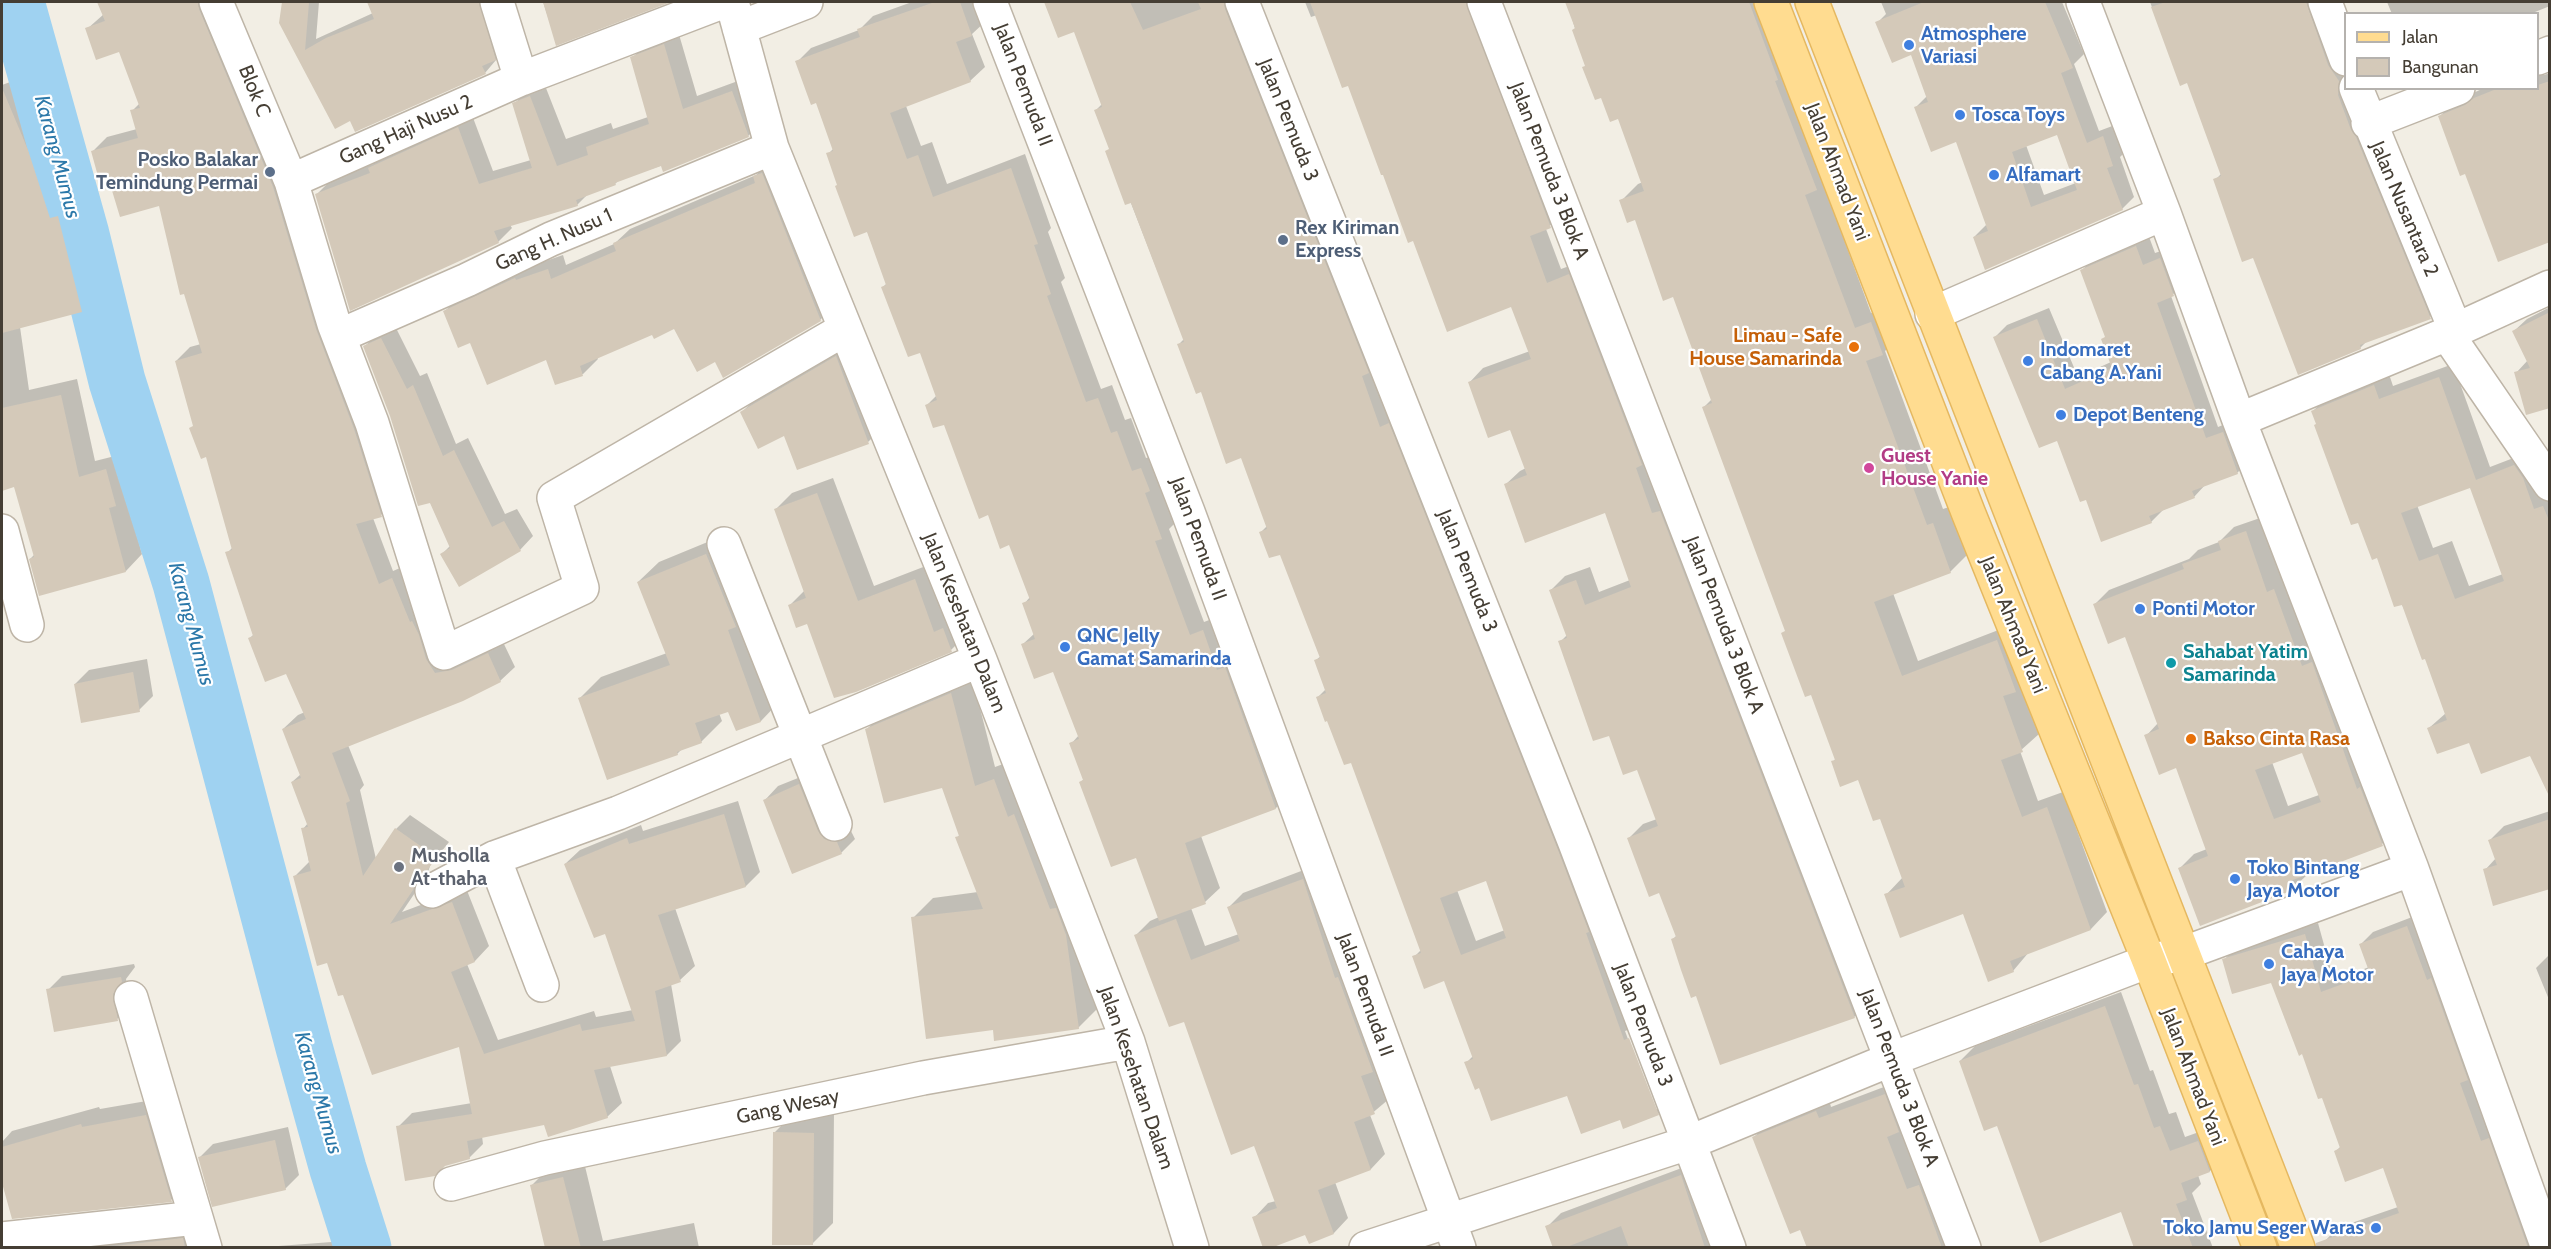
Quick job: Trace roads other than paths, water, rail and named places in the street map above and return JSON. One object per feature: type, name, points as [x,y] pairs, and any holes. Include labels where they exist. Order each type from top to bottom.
[{"type":"main road","name":"Jalan Ahmad Yani","points":[[1771,2],[1968,512],[2149,961],[2260,1248]]},
{"type":"main road","name":"Jalan Ahmad Yani","points":[[1812,2],[2298,1248]]},
{"type":"street","name":"Blok C","points":[[216,2],[291,181],[339,336],[372,423],[444,653],[582,588],[554,498],[845,328]]},
{"type":"street","points":[[497,2],[521,79]]},
{"type":"street","name":"Gang Haji Nusu 2","points":[[291,181],[521,79],[731,10],[806,2]]},
{"type":"street","name":"Jalan Pemuda II","points":[[990,2],[1188,512],[1454,1235]]},
{"type":"street","name":"Jalan Pemuda 3","points":[[1242,2],[1575,843],[1729,1248]]},
{"type":"street","name":"Jalan Pemuda 3 Blok A","points":[[1484,2],[1964,1248]]},
{"type":"street","points":[[2083,2],[2164,213],[2239,420],[2412,869],[2548,1248]]},
{"type":"street","points":[[2325,2],[2344,54]]},
{"type":"street","name":"Jalan Kesehatan Dalam","points":[[731,10],[772,148],[980,660],[1128,1042],[1192,1248]]},
{"type":"street","name":"Jalan Nusantara 2","points":[[2357,90],[2451,332],[2550,484]]},
{"type":"street","points":[[2368,123],[2452,90]]},
{"type":"street","name":"Gang H. Nusu 1","points":[[339,336],[467,280],[551,239],[772,148]]},
{"type":"street","points":[[1932,314],[2164,213]]},
{"type":"street","points":[[2239,420],[2451,332],[2550,287]]},
{"type":"street","points":[[2,531],[27,625]]},
{"type":"street","points":[[724,544],[835,824]]},
{"type":"street","points":[[432,891],[494,858],[618,813],[980,660]]},
{"type":"street","points":[[494,858],[542,985]]},
{"type":"street","points":[[1366,1248],[1454,1235],[1688,1143],[1892,1059],[2149,961],[2182,954],[2412,869]]},
{"type":"street","points":[[2,1239],[201,1233],[132,998]]},
{"type":"street","name":"Gang Wesay","points":[[451,1184],[545,1158],[888,1086],[1128,1042]]},
{"type":"waterway","name":"Karang Mumus","points":[[16,2],[81,235],[117,381],[181,583],[304,1047],[363,1248]]},
{"type":"place","name":"Atmosphere Variasi","points":[[1909,45]]},
{"type":"place","name":"Tosca Toys","points":[[1960,115]]},
{"type":"place","name":"Posko Balakar Temindung Permai","points":[[270,172]]},
{"type":"place","name":"Alfamart","points":[[1994,175]]},
{"type":"place","name":"Rex Kiriman Express","points":[[1283,240]]},
{"type":"place","name":"Limau - Safe House Samarinda","points":[[1854,347]]},
{"type":"place","name":"Indomaret Cabang A.Yani","points":[[2028,361]]},
{"type":"place","name":"Depot Benteng","points":[[2061,415]]},
{"type":"place","name":"Guest House Yanie","points":[[1869,468]]},
{"type":"place","name":"Ponti Motor","points":[[2140,609]]},
{"type":"place","name":"QNC Jelly Gamat Samarinda","points":[[1065,647]]},
{"type":"place","name":"Sahabat Yatim Samarinda","points":[[2171,663]]},
{"type":"place","name":"Bakso Cinta Rasa","points":[[2191,739]]},
{"type":"place","name":"Musholla At-thaha","points":[[399,867]]},
{"type":"place","name":"Toko Bintang Jaya Motor","points":[[2235,879]]},
{"type":"place","name":"Cahaya Jaya Motor","points":[[2269,964]]},
{"type":"place","name":"Toko Jamu Seger Waras","points":[[2376,1228]]}]
